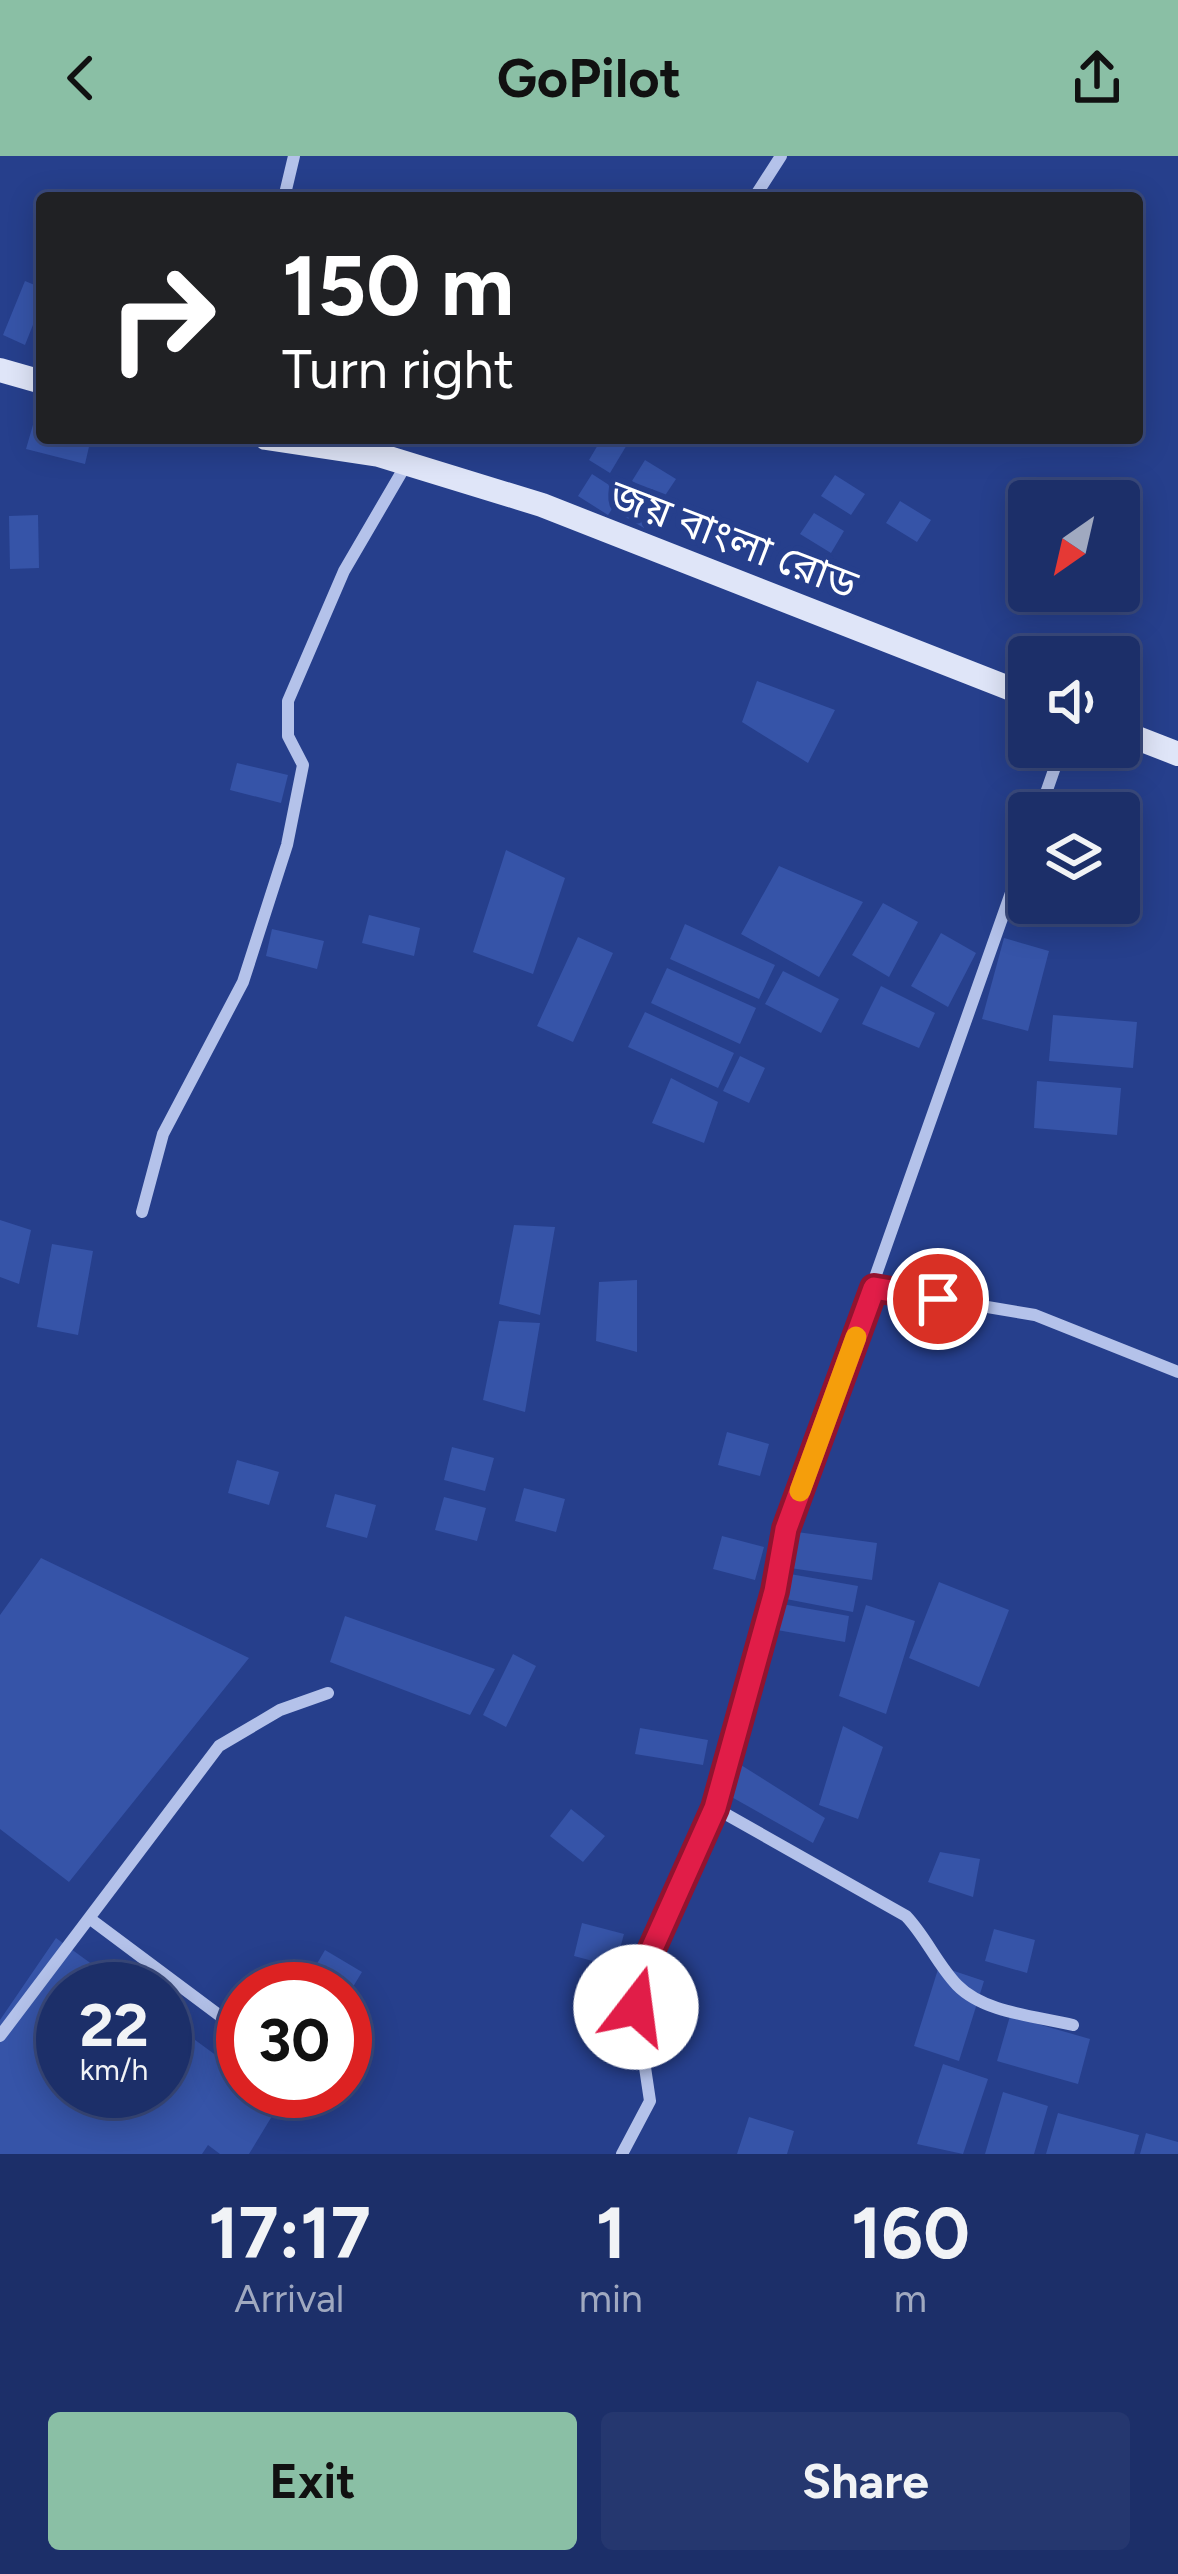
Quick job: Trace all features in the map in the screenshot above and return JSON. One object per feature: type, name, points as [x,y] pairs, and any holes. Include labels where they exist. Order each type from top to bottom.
[{"type":"street","points":[[286,192],[295,156]]},
{"type":"street","points":[[758,192],[781,156]]},
{"type":"street","points":[[0,370],[36,380]]},
{"type":"street","name":"জয় বাংলা রোড","points":[[302,444],[408,462],[542,505],[1008,688]]},
{"type":"street","points":[[142,1212],[164,1135],[243,982],[286,845],[303,765],[288,736],[288,701],[344,572],[408,462]]},
{"type":"street","points":[[1140,739],[1178,754]]},
{"type":"street","points":[[622,2154],[650,2102],[636,2007],[641,1976],[715,1808],[772,1603],[786,1529],[1008,902]]},
{"type":"street","points":[[874,1288],[1035,1315],[1178,1372]]},
{"type":"street","points":[[0,2036],[219,1746],[280,1711],[328,1693]]},
{"type":"street","points":[[715,1808],[906,1916],[924,1934],[958,1987],[976,2000],[1073,2025]]},
{"type":"street","points":[[89,1918],[216,2013]]},
{"type":"building","points":[[25,281],[36,286],[36,317],[25,345],[3,335]]},
{"type":"building","points":[[36,414],[36,444],[90,444],[85,464],[26,449]]},
{"type":"building","points":[[598,444],[627,444],[610,473],[589,460]]},
{"type":"building","points":[[645,460],[676,479],[662,500],[632,481]]},
{"type":"building","points":[[592,474],[623,494],[627,487],[657,506],[644,528],[612,509],[608,515],[578,496]]},
{"type":"building","points":[[835,475],[865,494],[851,515],[821,496]]},
{"type":"building","points":[[900,501],[931,520],[917,542],[886,523]]},
{"type":"building","points":[[814,513],[844,531],[831,553],[800,534]]},
{"type":"building","points":[[38,515],[39,568],[10,569],[9,516]]},
{"type":"building","points":[[757,681],[835,710],[808,763],[742,722]]},
{"type":"building","points":[[237,763],[288,775],[281,803],[230,790]]},
{"type":"building","points":[[506,850],[565,878],[533,974],[473,952]]},
{"type":"building","points":[[779,866],[863,902],[819,977],[741,934]]},
{"type":"building","points":[[883,903],[918,922],[889,977],[852,955]]},
{"type":"building","points":[[369,915],[420,928],[414,956],[362,943]]},
{"type":"building","points":[[685,924],[775,965],[759,999],[670,959]]},
{"type":"building","points":[[272,929],[324,941],[317,969],[266,956]]},
{"type":"building","points":[[941,933],[976,953],[948,1007],[911,986]]},
{"type":"building","points":[[578,937],[613,953],[573,1042],[537,1026]]},
{"type":"building","points":[[1004,938],[1049,951],[1028,1031],[982,1019]]},
{"type":"building","points":[[667,968],[756,1008],[740,1044],[651,1003]]},
{"type":"building","points":[[783,971],[839,999],[821,1033],[765,1004]]},
{"type":"building","points":[[881,986],[935,1013],[919,1048],[862,1024]]},
{"type":"building","points":[[645,1012],[734,1053],[718,1088],[628,1047]]},
{"type":"building","points":[[1053,1015],[1137,1022],[1133,1068],[1049,1061]]},
{"type":"building","points":[[740,1056],[765,1068],[749,1103],[723,1091]]},
{"type":"building","points":[[671,1078],[718,1102],[704,1143],[652,1123]]},
{"type":"building","points":[[1037,1081],[1121,1088],[1117,1135],[1034,1128]]},
{"type":"building","points":[[0,1220],[31,1230],[19,1284],[0,1277]]},
{"type":"building","points":[[514,1225],[555,1227],[540,1315],[499,1304]]},
{"type":"building","points":[[52,1244],[93,1251],[78,1335],[37,1327]]},
{"type":"building","points":[[637,1280],[637,1352],[596,1341],[599,1282]]},
{"type":"building","points":[[499,1321],[540,1323],[525,1412],[483,1400]]},
{"type":"building","points":[[727,1432],[769,1444],[760,1476],[718,1465]]},
{"type":"building","points":[[452,1447],[494,1458],[485,1491],[444,1480]]},
{"type":"building","points":[[237,1460],[279,1472],[269,1505],[228,1493]]},
{"type":"building","points":[[524,1488],[565,1499],[556,1532],[515,1521]]},
{"type":"building","points":[[335,1494],[376,1505],[367,1538],[326,1527]]},
{"type":"building","points":[[444,1497],[486,1508],[477,1541],[435,1530]]},
{"type":"building","points":[[797,1532],[877,1543],[872,1580],[790,1568]]},
{"type":"building","points":[[722,1536],[764,1547],[755,1580],[713,1569]]},
{"type":"building","points":[[41,1558],[249,1658],[69,1882],[0,1829],[0,1615]]},
{"type":"building","points":[[790,1574],[858,1586],[853,1612],[786,1599]]},
{"type":"building","points":[[939,1582],[1009,1610],[979,1687],[909,1658]]},
{"type":"building","points":[[782,1604],[849,1616],[845,1642],[777,1630]]},
{"type":"building","points":[[866,1605],[915,1621],[886,1714],[839,1696]]},
{"type":"building","points":[[345,1616],[495,1669],[470,1715],[330,1662]]},
{"type":"building","points":[[513,1654],[536,1666],[506,1727],[483,1715]]},
{"type":"building","points":[[843,1726],[883,1747],[858,1819],[819,1805]]},
{"type":"building","points":[[640,1728],[708,1740],[703,1765],[635,1754]]},
{"type":"building","points":[[741,1765],[825,1818],[813,1843],[728,1795]]},
{"type":"building","points":[[571,1809],[605,1836],[583,1862],[550,1836]]},
{"type":"building","points":[[940,1852],[980,1859],[973,1897],[928,1882]]},
{"type":"building","points":[[582,1923],[624,1934],[615,1967],[574,1956]]},
{"type":"building","points":[[994,1929],[1035,1940],[1027,1973],[985,1961]]},
{"type":"building","points":[[56,1938],[89,1962],[40,1962]]},
{"type":"building","points":[[325,1950],[345,1962],[318,1962]]},
{"type":"building","points":[[939,1966],[984,1981],[959,2061],[914,2046]]},
{"type":"building","points":[[36,1967],[36,2118],[192,2118],[192,2038],[216,2055],[216,2118],[271,2118],[249,2154],[220,2154],[208,2145],[202,2154],[0,2154],[0,2020]]},
{"type":"building","points":[[1010,2016],[1090,2039],[1078,2084],[997,2061]]},
{"type":"building","points":[[943,2064],[988,2079],[963,2154],[917,2144]]},
{"type":"building","points":[[1003,2092],[1048,2106],[1034,2154],[985,2154]]},
{"type":"building","points":[[1058,2113],[1139,2135],[1134,2154],[1046,2154]]},
{"type":"building","points":[[749,2117],[794,2131],[787,2154],[737,2154]]},
{"type":"building","points":[[1146,2133],[1178,2142],[1178,2154],[1140,2154]]},
{"type":"slow traffic","points":[[800,1491],[856,1337]]},
{"type":"route","points":[[636,2007],[646,1962],[715,1808],[775,1591],[786,1529],[874,1288],[938,1299]]}]
